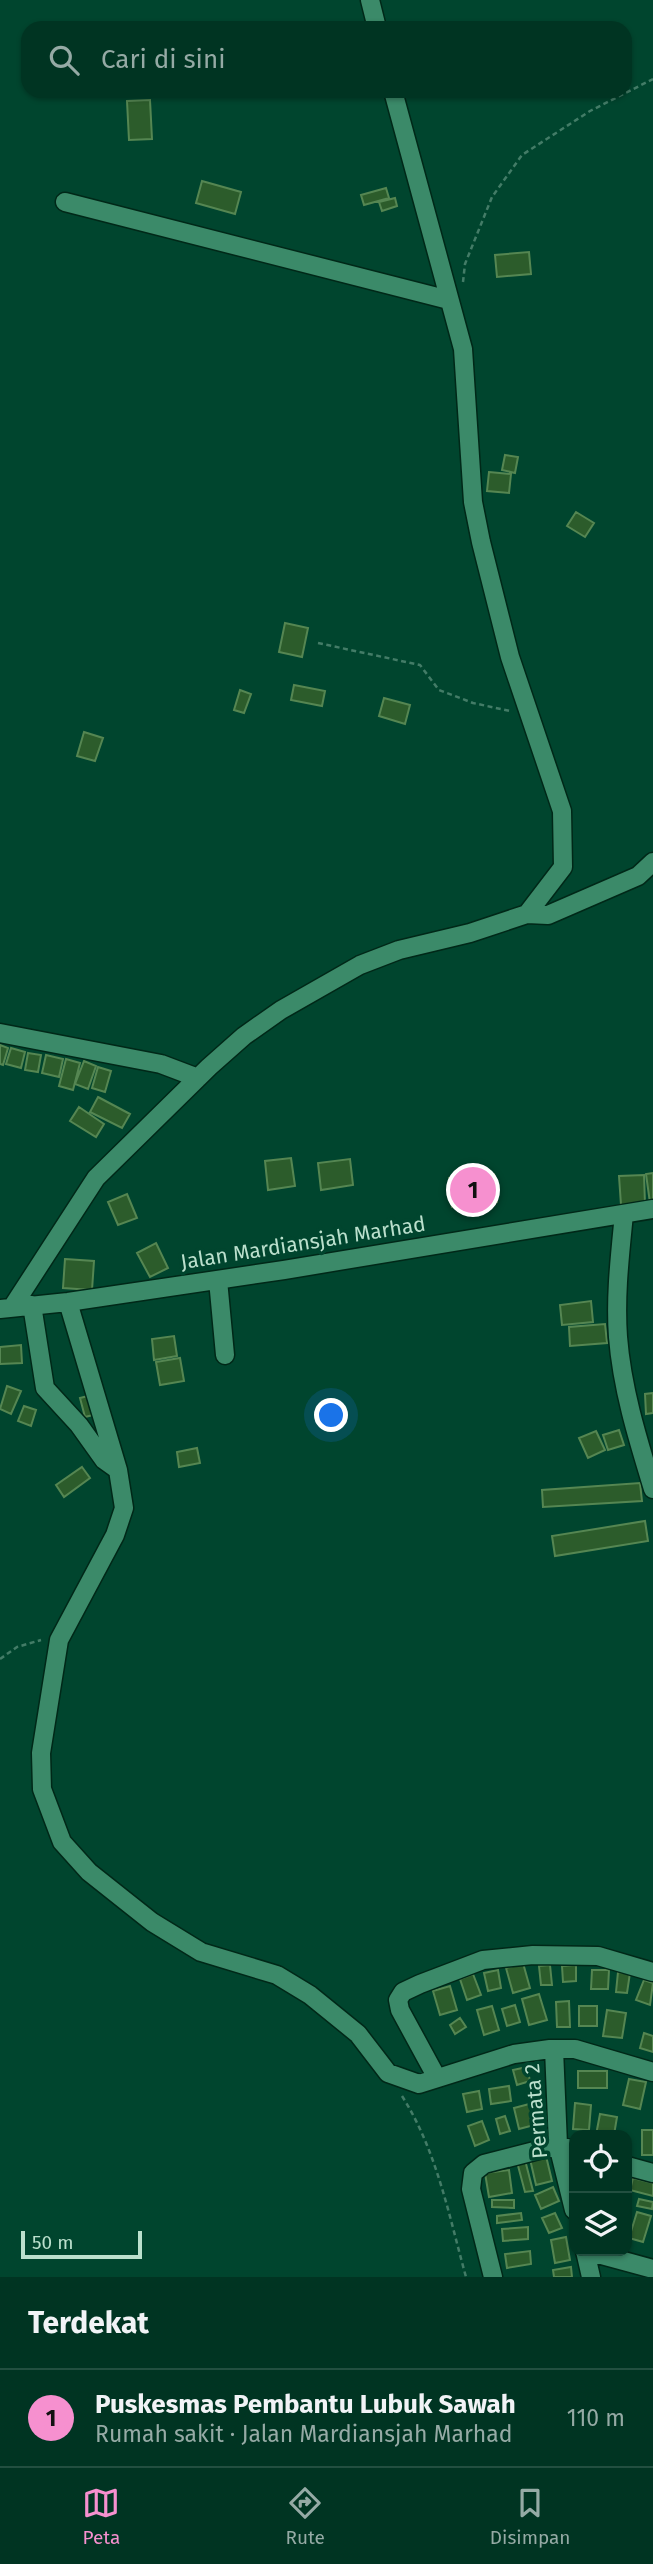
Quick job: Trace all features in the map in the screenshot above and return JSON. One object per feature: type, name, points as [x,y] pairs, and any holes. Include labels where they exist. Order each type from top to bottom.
[{"type":"street","points":[[370,0],[375,21]]},
{"type":"street","points":[[395,98],[463,349],[472,502],[510,657],[559,801],[564,841],[562,867],[527,914]]},
{"type":"street","points":[[65,202],[449,300]]},
{"type":"street","points":[[6,1308],[96,1178],[198,1078],[244,1036],[271,1016],[360,965],[399,950],[470,933],[527,914],[548,915],[605,893],[638,876],[653,862]]},
{"type":"street","points":[[0,1033],[161,1064],[198,1078]]},
{"type":"street","name":"Jalan Mardiansjah Marhad","points":[[6,1308],[68,1302],[218,1280],[653,1209]]},
{"type":"street","points":[[624,1214],[617,1294],[618,1337],[623,1378],[653,1489]]},
{"type":"street","points":[[218,1280],[225,1355]]},
{"type":"street","points":[[68,1302],[118,1470],[124,1508],[115,1535],[59,1640],[41,1753],[42,1789],[62,1842],[89,1872],[152,1922],[201,1952],[277,1975],[310,1995],[358,2034],[388,2073],[419,2084],[514,2054],[554,2049],[575,2049],[653,2072]]},
{"type":"street","points":[[32,1305],[45,1388],[79,1425],[104,1460],[118,1470]]},
{"type":"street","points":[[437,2078],[400,2010],[398,2000],[403,1992],[483,1961],[533,1955],[597,1956],[653,1972]]},
{"type":"street","name":"Permata 2","points":[[554,2049],[572,2193]]},
{"type":"street","points":[[493,2277],[471,2189],[472,2173],[484,2164],[566,2148]]},
{"type":"street","points":[[632,2167],[653,2173]]},
{"type":"street","points":[[587,2256],[592,2277]]},
{"type":"street","points":[[605,2256],[653,2269],[650,2277]]},
{"type":"path","points":[[632,90],[653,79]]},
{"type":"path","points":[[463,286],[465,264],[492,197],[522,155],[590,111],[616,98]]},
{"type":"path","points":[[318,643],[420,664],[439,690],[473,703],[530,716]]},
{"type":"path","points":[[0,1660],[18,1647],[46,1638],[59,1640]]},
{"type":"path","points":[[388,2073],[418,2121],[466,2277]]},
{"type":"building","points":[[150,100],[152,139],[129,140],[127,101]]},
{"type":"building","points":[[202,181],[241,192],[235,214],[196,203]]},
{"type":"building","points":[[386,188],[389,198],[364,205],[361,195]]},
{"type":"building","points":[[395,198],[397,206],[382,211],[379,202]]},
{"type":"building","points":[[529,252],[531,274],[497,277],[495,255]]},
{"type":"building","points":[[505,455],[518,457],[515,473],[502,470]]},
{"type":"building","points":[[489,472],[511,474],[509,493],[487,491]]},
{"type":"building","points":[[576,512],[594,523],[585,537],[567,526]]},
{"type":"building","points":[[285,623],[308,628],[302,657],[279,652]]},
{"type":"building","points":[[294,685],[325,691],[322,706],[291,700]]},
{"type":"building","points":[[240,690],[251,694],[244,713],[234,710]]},
{"type":"building","points":[[384,698],[410,705],[405,724],[379,716]]},
{"type":"building","points":[[84,732],[103,738],[95,761],[77,756]]},
{"type":"building","points":[[0,1045],[8,1048],[3,1065],[0,1064]]},
{"type":"building","points":[[11,1048],[25,1052],[21,1068],[6,1064]]},
{"type":"building","points":[[28,1053],[41,1055],[38,1072],[25,1070]]},
{"type":"building","points":[[46,1055],[63,1059],[59,1077],[42,1073]]},
{"type":"building","points":[[66,1059],[80,1063],[73,1090],[59,1086]]},
{"type":"building","points":[[84,1061],[96,1066],[88,1089],[75,1084]]},
{"type":"building","points":[[98,1067],[111,1071],[105,1092],[92,1088]]},
{"type":"building","points":[[98,1097],[130,1114],[122,1128],[90,1112]]},
{"type":"building","points":[[79,1107],[104,1124],[96,1137],[70,1121]]},
{"type":"building","points":[[291,1158],[295,1186],[268,1190],[265,1161]]},
{"type":"building","points":[[350,1159],[353,1185],[321,1190],[318,1163]]},
{"type":"building","points":[[653,1173],[653,1203],[650,1203],[646,1174]]},
{"type":"building","points":[[494,1174],[497,1202],[452,1207],[449,1178]]},
{"type":"building","points":[[644,1175],[645,1204],[621,1205],[619,1176]]},
{"type":"building","points":[[127,1194],[137,1218],[118,1225],[108,1202]]},
{"type":"building","points":[[156,1243],[168,1268],[150,1277],[137,1253]]},
{"type":"building","points":[[65,1259],[94,1261],[92,1290],[63,1288]]},
{"type":"building","points":[[591,1301],[593,1322],[562,1325],[560,1305]]},
{"type":"building","points":[[605,1324],[607,1343],[570,1346],[569,1327]]},
{"type":"building","points":[[174,1336],[177,1356],[154,1360],[152,1339]]},
{"type":"building","points":[[21,1345],[22,1363],[0,1364],[0,1347]]},
{"type":"building","points":[[180,1358],[184,1381],[160,1385],[156,1362]]},
{"type":"building","points":[[7,1386],[21,1391],[11,1414],[0,1409]]},
{"type":"building","points":[[653,1393],[653,1413],[646,1414],[645,1394]]},
{"type":"building","points":[[92,1395],[97,1414],[85,1417],[80,1398]]},
{"type":"building","points":[[24,1406],[36,1410],[31,1426],[18,1421]]},
{"type":"building","points":[[619,1430],[624,1445],[608,1450],[603,1435]]},
{"type":"building","points":[[596,1431],[605,1450],[588,1458],[579,1438]]},
{"type":"building","points":[[197,1448],[200,1463],[179,1467],[177,1452]]},
{"type":"building","points":[[82,1467],[90,1478],[64,1497],[56,1485]]},
{"type":"building","points":[[640,1483],[642,1501],[543,1507],[542,1490]]},
{"type":"building","points":[[645,1521],[648,1541],[555,1556],[552,1536]]},
{"type":"building","points":[[523,1963],[530,1988],[513,1993],[506,1968]]},
{"type":"building","points":[[550,1965],[552,1985],[541,1985],[539,1966]]},
{"type":"building","points":[[576,1965],[576,1981],[563,1982],[562,1966]]},
{"type":"building","points":[[498,1970],[501,1988],[488,1991],[484,1973]]},
{"type":"building","points":[[592,1970],[609,1970],[608,1989],[591,1989]]},
{"type":"building","points":[[618,1972],[630,1973],[627,1993],[616,1992]]},
{"type":"building","points":[[473,1974],[481,1995],[467,2000],[460,1979]]},
{"type":"building","points":[[644,1980],[653,1983],[650,2005],[636,2000]]},
{"type":"building","points":[[450,1986],[457,2010],[440,2015],[433,1991]]},
{"type":"building","points":[[539,1994],[547,2020],[529,2025],[522,1999]]},
{"type":"building","points":[[569,2001],[570,2027],[557,2027],[556,2002]]},
{"type":"building","points":[[515,2005],[520,2022],[507,2026],[502,2009]]},
{"type":"building","points":[[492,2006],[499,2030],[484,2035],[477,2010]]},
{"type":"building","points":[[579,2006],[597,2006],[597,2026],[579,2026]]},
{"type":"building","points":[[607,2010],[626,2013],[622,2038],[603,2036]]},
{"type":"building","points":[[460,2018],[466,2027],[455,2034],[450,2025]]},
{"type":"building","points":[[644,2033],[653,2036],[653,2052],[640,2048]]},
{"type":"building","points":[[527,2067],[530,2081],[517,2085],[513,2070]]},
{"type":"building","points":[[578,2071],[607,2071],[607,2088],[578,2088]]},
{"type":"building","points":[[629,2079],[646,2082],[640,2109],[623,2105]]},
{"type":"building","points":[[509,2086],[511,2101],[491,2104],[489,2089]]},
{"type":"building","points":[[479,2091],[482,2109],[467,2112],[463,2094]]},
{"type":"building","points":[[533,2103],[538,2124],[519,2129],[514,2108]]},
{"type":"building","points":[[575,2103],[591,2105],[589,2130],[573,2129]]},
{"type":"building","points":[[600,2114],[617,2117],[615,2130],[597,2130]]},
{"type":"building","points":[[505,2116],[510,2131],[500,2134],[496,2119]]},
{"type":"building","points":[[482,2121],[489,2140],[475,2146],[468,2126]]},
{"type":"building","points":[[642,2130],[653,2130],[653,2155],[642,2155]]},
{"type":"building","points":[[546,2156],[552,2181],[536,2185],[530,2159]]},
{"type":"building","points":[[525,2160],[533,2191],[525,2192],[517,2162]]},
{"type":"building","points":[[509,2170],[512,2193],[489,2197],[485,2173]]},
{"type":"building","points":[[633,2178],[653,2183],[653,2196],[632,2191]]},
{"type":"building","points":[[553,2187],[559,2201],[541,2209],[535,2195]]},
{"type":"building","points":[[639,2199],[653,2202],[652,2209],[637,2206]]},
{"type":"building","points":[[492,2200],[514,2200],[514,2208],[492,2207]]},
{"type":"building","points":[[637,2212],[651,2216],[643,2242],[632,2239]]},
{"type":"building","points":[[521,2213],[522,2220],[497,2223],[497,2216]]},
{"type":"building","points":[[555,2213],[562,2228],[549,2233],[542,2218]]},
{"type":"building","points":[[528,2227],[528,2239],[503,2241],[502,2229]]},
{"type":"building","points":[[566,2237],[570,2260],[555,2263],[551,2240]]},
{"type":"building","points":[[530,2251],[531,2264],[507,2268],[505,2254]]},
{"type":"building","points":[[571,2267],[572,2277],[554,2277],[553,2270]]},
{"type":"place","name":"Puskesmas Pembantu Lubuk Sawah","points":[[473,1190]]}]
